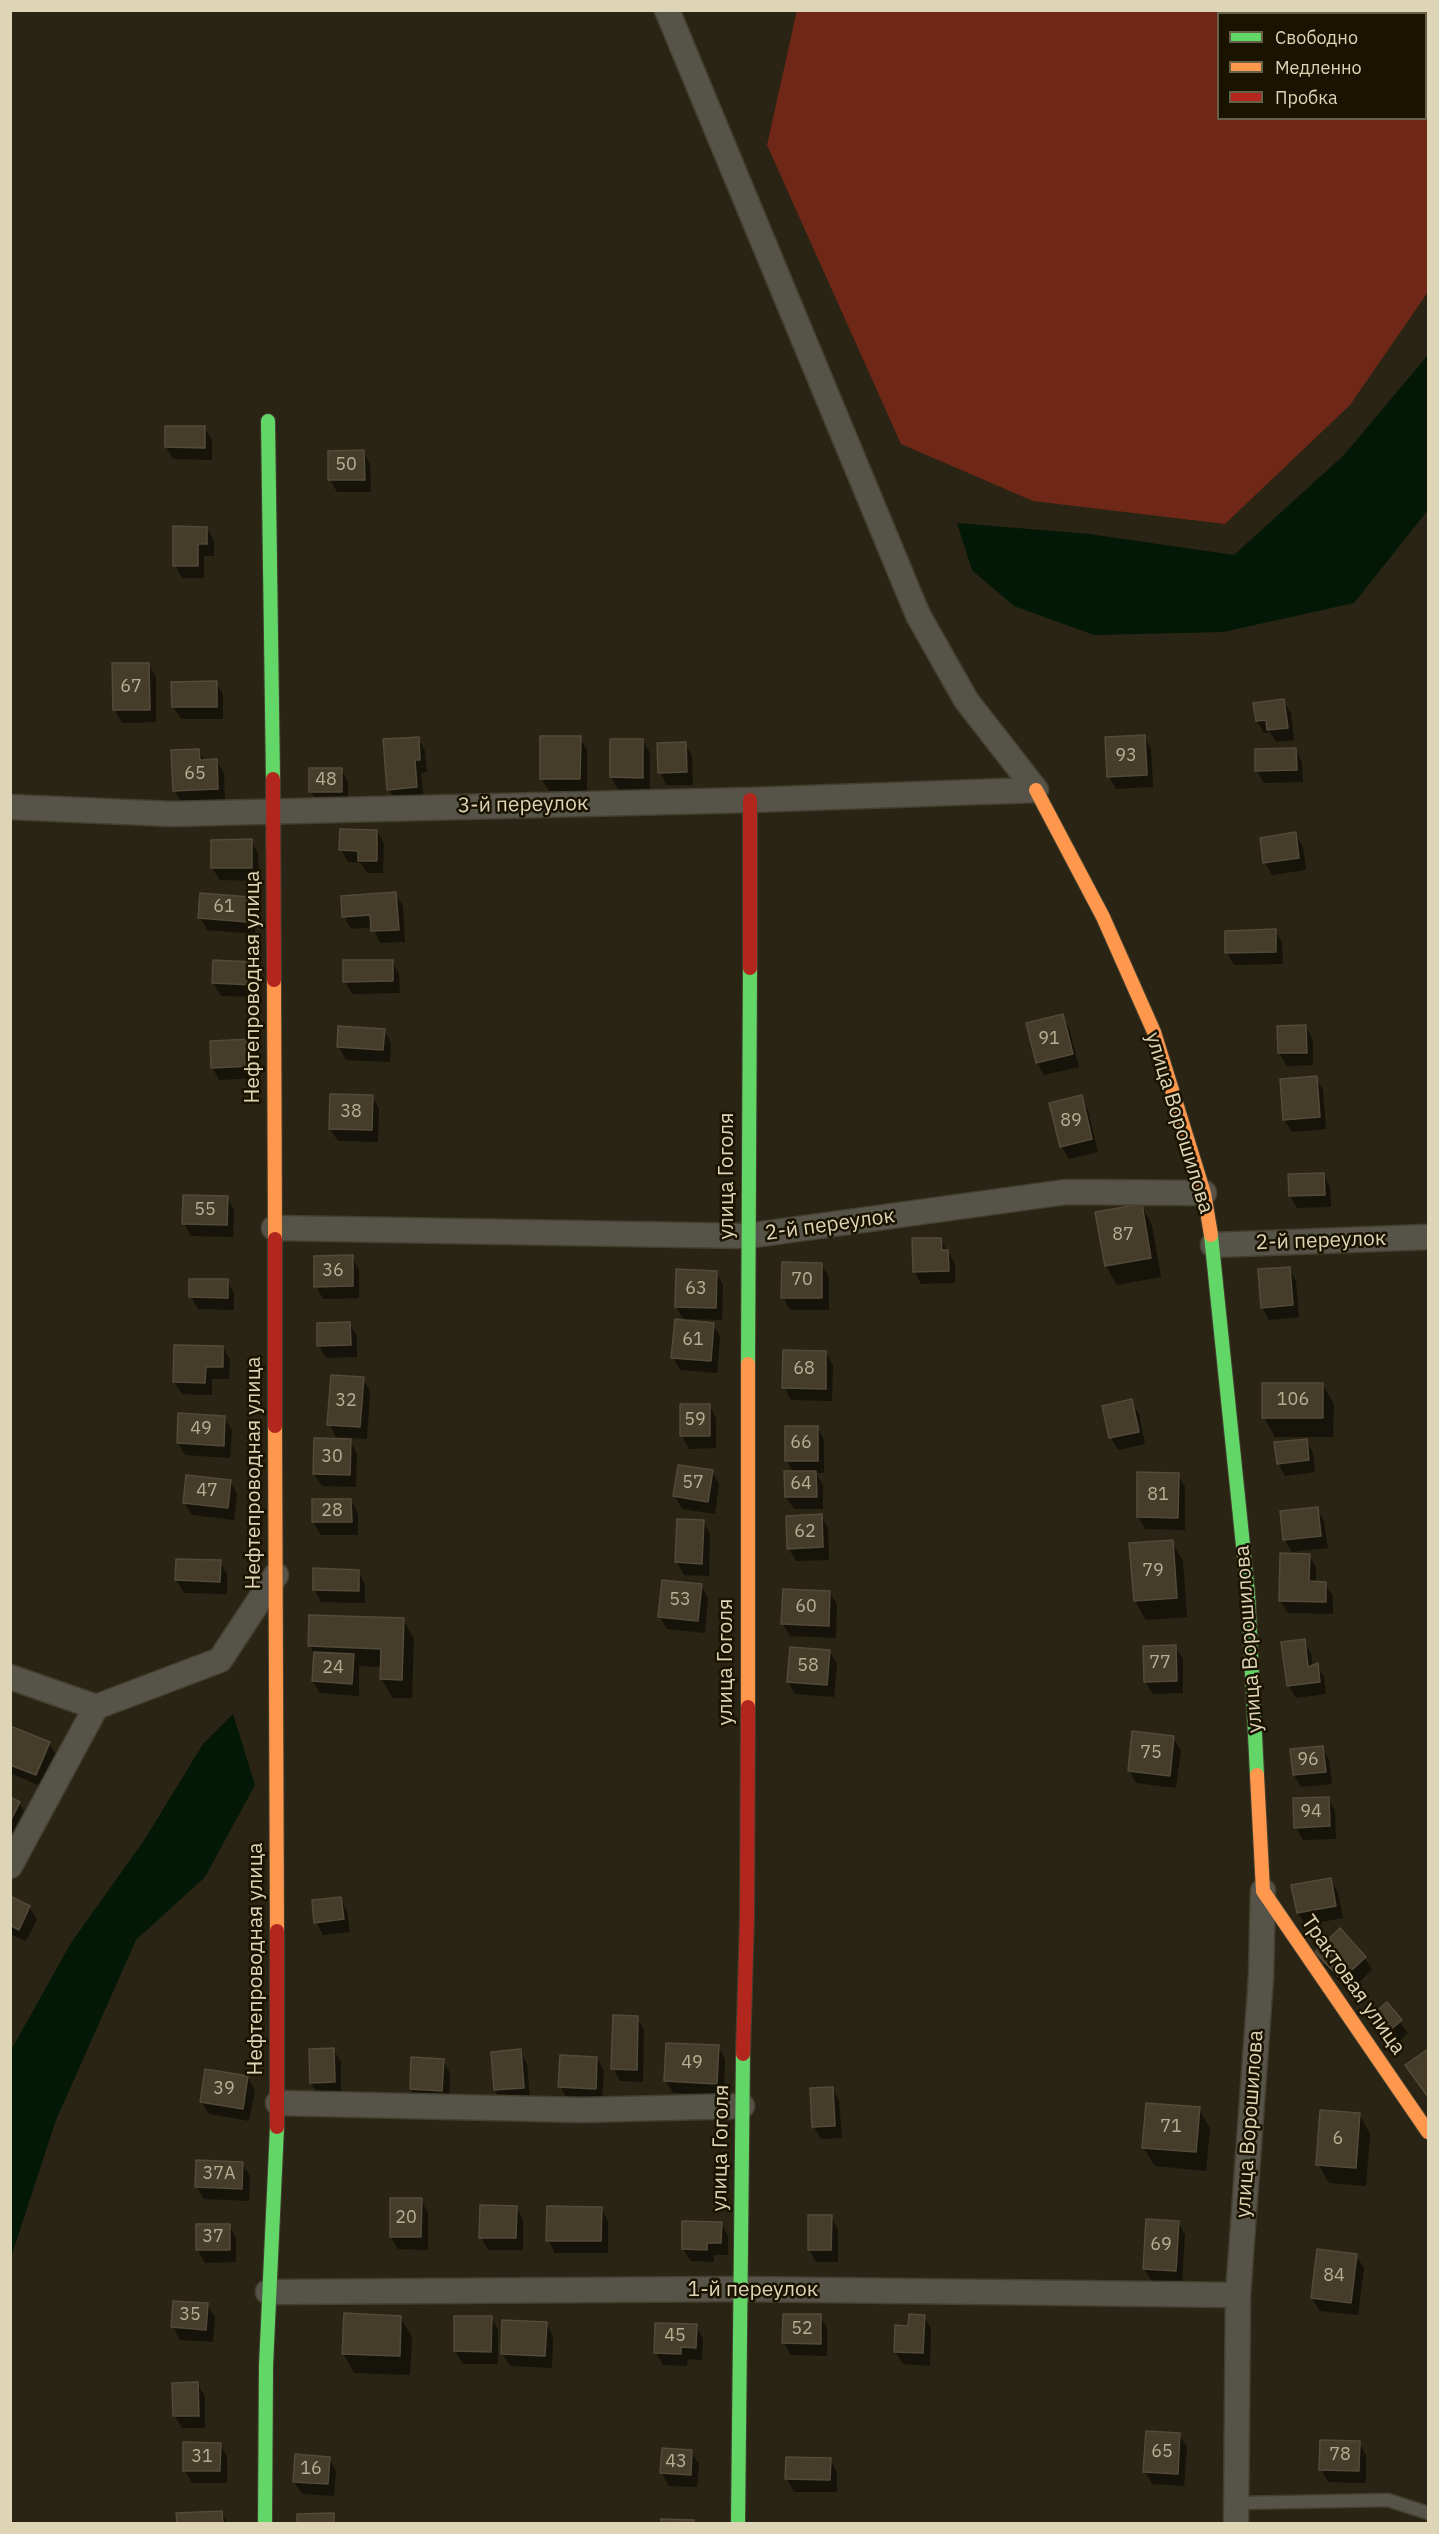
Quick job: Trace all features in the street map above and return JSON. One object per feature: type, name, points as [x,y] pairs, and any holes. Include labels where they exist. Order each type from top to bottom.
[{"type":"street","points":[[667,10],[918,615],[966,700],[1036,790]]},
{"type":"street","name":"Нефтепроводная улица","points":[[265,2523],[264,2448],[268,2292],[278,2103],[273,810],[267,421]]},
{"type":"street","name":"3-й переулок","points":[[10,807],[172,814],[750,800],[1036,790]]},
{"type":"street","name":"улица Ворошилова","points":[[1036,790],[1103,917],[1154,1032],[1204,1194],[1213,1245],[1248,1594],[1263,1891],[1261,1977],[1238,2295],[1236,2513]]},
{"type":"street","name":"улица Гоголя","points":[[738,2523],[742,2106],[747,1918],[747,1236],[750,800]]},
{"type":"street","name":"2-й переулок","points":[[274,1228],[747,1236],[1066,1192],[1204,1194]]},
{"type":"street","name":"2-й переулок","points":[[1213,1245],[1428,1237]]},
{"type":"street","points":[[10,1677],[96,1707],[220,1660],[276,1575]]},
{"type":"street","points":[[10,1866],[96,1707]]},
{"type":"street","name":"Трактовая улица","points":[[1263,1891],[1428,2132]]},
{"type":"street","points":[[278,2103],[582,2110],[742,2106]]},
{"type":"street","name":"1-й переулок","points":[[268,2292],[740,2289],[1238,2295]]},
{"type":"lane","points":[[1236,2513],[1388,2500],[1428,2513]]},
{"type":"shaded area","points":[[797,10],[1428,11],[1428,292],[1350,405],[1225,524],[1033,501],[901,444],[767,145]]},
{"type":"shaded area","points":[[1428,355],[1428,510],[1354,603],[1223,632],[1094,635],[1014,606],[972,570],[957,523],[1089,534],[1234,555],[1344,455]]},
{"type":"shaded area","points":[[233,1714],[255,1785],[205,1877],[136,1940],[56,2120],[11,2257],[11,2050],[71,1943],[145,1839],[203,1744]]},
{"type":"building","points":[[165,426],[205,426],[205,448],[165,447]]},
{"type":"building","points":[[364,450],[365,480],[328,480],[328,451]]},
{"type":"building","points":[[173,526],[207,527],[207,544],[198,544],[198,566],[173,566]]},
{"type":"building","points":[[112,663],[149,663],[150,710],[113,710]]},
{"type":"building","points":[[217,681],[217,707],[172,707],[171,682]]},
{"type":"building","points":[[1284,699],[1288,728],[1267,730],[1266,720],[1256,721],[1253,703]]},
{"type":"building","points":[[1145,735],[1147,775],[1107,777],[1105,737]]},
{"type":"building","points":[[540,736],[581,736],[580,779],[540,779]]},
{"type":"building","points":[[419,737],[420,760],[415,760],[417,787],[387,790],[383,739]]},
{"type":"building","points":[[610,739],[643,739],[643,778],[610,777]]},
{"type":"building","points":[[686,742],[687,772],[658,773],[657,743]]},
{"type":"building","points":[[1296,748],[1297,770],[1255,771],[1255,749]]},
{"type":"building","points":[[199,749],[200,760],[217,759],[218,789],[173,791],[171,750]]},
{"type":"building","points":[[309,768],[342,768],[342,792],[309,792]]},
{"type":"building","points":[[340,829],[377,830],[377,861],[358,861],[358,851],[339,850]]},
{"type":"building","points":[[1296,832],[1299,858],[1263,863],[1260,838]]},
{"type":"building","points":[[252,839],[252,868],[211,868],[211,840]]},
{"type":"building","points":[[396,892],[399,930],[371,931],[370,915],[342,917],[341,896]]},
{"type":"building","points":[[200,893],[250,897],[248,922],[198,918]]},
{"type":"building","points":[[1276,929],[1276,952],[1225,953],[1225,931]]},
{"type":"building","points":[[213,960],[254,962],[253,985],[212,983]]},
{"type":"building","points":[[343,960],[393,960],[393,981],[343,982]]},
{"type":"building","points":[[1063,1014],[1073,1054],[1036,1063],[1026,1023]]},
{"type":"building","points":[[1306,1025],[1307,1053],[1278,1053],[1277,1026]]},
{"type":"building","points":[[338,1026],[385,1029],[383,1050],[337,1047]]},
{"type":"building","points":[[252,1039],[253,1066],[211,1068],[210,1041]]},
{"type":"building","points":[[1317,1076],[1320,1117],[1283,1120],[1280,1079]]},
{"type":"building","points":[[330,1094],[373,1095],[372,1130],[329,1129]]},
{"type":"building","points":[[1082,1095],[1092,1139],[1060,1147],[1049,1103]]},
{"type":"building","points":[[1324,1173],[1325,1195],[1289,1196],[1288,1174]]},
{"type":"building","points":[[183,1195],[228,1196],[227,1225],[182,1224]]},
{"type":"building","points":[[1142,1204],[1151,1258],[1105,1266],[1095,1212]]},
{"type":"building","points":[[912,1238],[941,1238],[942,1250],[948,1250],[949,1271],[913,1272]]},
{"type":"building","points":[[353,1255],[353,1286],[314,1287],[314,1256]]},
{"type":"building","points":[[782,1262],[822,1263],[822,1298],[781,1298]]},
{"type":"building","points":[[1290,1267],[1293,1305],[1261,1308],[1258,1269]]},
{"type":"building","points":[[676,1269],[717,1271],[716,1308],[675,1307]]},
{"type":"building","points":[[189,1279],[228,1279],[228,1298],[189,1297]]},
{"type":"building","points":[[675,1319],[714,1323],[711,1361],[671,1358]]},
{"type":"building","points":[[350,1322],[351,1345],[317,1346],[317,1323]]},
{"type":"building","points":[[174,1345],[223,1346],[223,1367],[206,1367],[205,1383],[173,1382]]},
{"type":"building","points":[[783,1350],[826,1351],[826,1389],[782,1388]]},
{"type":"building","points":[[331,1375],[364,1377],[360,1427],[327,1425]]},
{"type":"building","points":[[1262,1383],[1323,1383],[1323,1418],[1262,1418]]},
{"type":"building","points":[[1132,1399],[1139,1432],[1109,1438],[1102,1406]]},
{"type":"building","points":[[680,1404],[710,1404],[710,1436],[680,1436]]},
{"type":"building","points":[[178,1413],[225,1416],[224,1446],[177,1443]]},
{"type":"building","points":[[785,1426],[818,1426],[818,1461],[785,1461]]},
{"type":"building","points":[[314,1438],[351,1439],[350,1475],[313,1474]]},
{"type":"building","points":[[1307,1439],[1309,1460],[1277,1464],[1274,1442]]},
{"type":"building","points":[[678,1465],[713,1470],[708,1502],[673,1496]]},
{"type":"building","points":[[784,1471],[816,1471],[817,1497],[785,1497]]},
{"type":"building","points":[[1137,1472],[1179,1473],[1178,1518],[1137,1517]]},
{"type":"building","points":[[186,1475],[231,1480],[228,1508],[183,1503]]},
{"type":"building","points":[[312,1499],[351,1499],[352,1522],[312,1522]]},
{"type":"building","points":[[1318,1507],[1321,1536],[1283,1540],[1280,1511]]},
{"type":"building","points":[[822,1514],[823,1547],[787,1549],[786,1516]]},
{"type":"building","points":[[677,1519],[704,1520],[702,1564],[675,1562]]},
{"type":"building","points":[[1173,1540],[1177,1598],[1134,1601],[1129,1543]]},
{"type":"building","points":[[1280,1553],[1310,1554],[1309,1581],[1326,1582],[1326,1602],[1279,1601]]},
{"type":"building","points":[[176,1559],[221,1560],[220,1582],[175,1580]]},
{"type":"building","points":[[313,1568],[359,1570],[359,1591],[313,1590]]},
{"type":"building","points":[[662,1580],[702,1584],[698,1621],[658,1617]]},
{"type":"building","points":[[783,1589],[830,1591],[829,1626],[781,1624]]},
{"type":"building","points":[[309,1615],[404,1618],[402,1680],[380,1679],[381,1649],[308,1646]]},
{"type":"building","points":[[1305,1639],[1308,1667],[1318,1663],[1320,1682],[1287,1686],[1281,1642]]},
{"type":"building","points":[[1176,1645],[1177,1681],[1144,1682],[1143,1646]]},
{"type":"building","points":[[790,1647],[830,1650],[827,1685],[787,1682]]},
{"type":"building","points":[[314,1652],[354,1654],[352,1684],[312,1681]]},
{"type":"building","points":[[10,1726],[50,1742],[36,1775],[10,1765]]},
{"type":"building","points":[[1132,1731],[1174,1736],[1170,1776],[1128,1771]]},
{"type":"building","points":[[1323,1746],[1326,1772],[1293,1775],[1290,1749]]},
{"type":"building","points":[[10,1797],[20,1802],[10,1822]]},
{"type":"building","points":[[1329,1797],[1330,1826],[1294,1828],[1293,1798]]},
{"type":"building","points":[[1331,1878],[1336,1906],[1297,1913],[1291,1885]]},
{"type":"building","points":[[10,1896],[30,1906],[19,1930],[10,1925]]},
{"type":"building","points":[[341,1897],[344,1919],[314,1923],[312,1900]]},
{"type":"building","points":[[1340,1928],[1366,1957],[1341,1980],[1315,1952]]},
{"type":"building","points":[[1387,2002],[1402,2020],[1383,2036],[1368,2018]]},
{"type":"building","points":[[613,2015],[638,2016],[637,2070],[611,2069]]},
{"type":"building","points":[[666,2043],[719,2045],[717,2084],[664,2081]]},
{"type":"building","points":[[334,2048],[335,2082],[310,2083],[309,2049]]},
{"type":"building","points":[[521,2049],[524,2088],[494,2090],[491,2052]]},
{"type":"building","points":[[1428,2049],[1428,2097],[1405,2065]]},
{"type":"building","points":[[560,2055],[597,2057],[596,2089],[558,2087]]},
{"type":"building","points":[[411,2057],[444,2059],[442,2091],[410,2089]]},
{"type":"building","points":[[205,2069],[248,2076],[243,2109],[200,2102]]},
{"type":"building","points":[[833,2087],[835,2126],[812,2127],[810,2088]]},
{"type":"building","points":[[1146,2103],[1200,2107],[1196,2152],[1142,2148]]},
{"type":"building","points":[[1320,2110],[1360,2113],[1356,2168],[1316,2165]]},
{"type":"building","points":[[196,2160],[243,2162],[242,2189],[195,2187]]},
{"type":"building","points":[[390,2198],[422,2198],[421,2237],[390,2237]]},
{"type":"building","points":[[480,2205],[517,2206],[516,2238],[479,2238]]},
{"type":"building","points":[[547,2206],[602,2207],[601,2241],[546,2241]]},
{"type":"building","points":[[808,2215],[832,2215],[831,2250],[808,2250]]},
{"type":"building","points":[[1146,2219],[1179,2221],[1176,2271],[1143,2269]]},
{"type":"building","points":[[682,2221],[722,2222],[721,2243],[707,2243],[707,2250],[682,2249]]},
{"type":"building","points":[[196,2224],[230,2224],[230,2250],[196,2250]]},
{"type":"building","points":[[1317,2249],[1357,2254],[1351,2303],[1311,2298]]},
{"type":"building","points":[[173,2301],[208,2303],[206,2330],[171,2327]]},
{"type":"building","points":[[344,2313],[401,2316],[400,2356],[342,2354]]},
{"type":"building","points":[[783,2314],[821,2314],[821,2344],[782,2343]]},
{"type":"building","points":[[909,2314],[925,2315],[923,2353],[894,2352],[895,2325],[908,2326]]},
{"type":"building","points":[[454,2316],[492,2316],[491,2352],[454,2351]]},
{"type":"building","points":[[502,2320],[547,2322],[545,2356],[501,2354]]},
{"type":"building","points":[[655,2323],[697,2324],[696,2348],[681,2347],[681,2354],[654,2353]]},
{"type":"building","points":[[198,2382],[199,2416],[173,2416],[172,2383]]},
{"type":"building","points":[[1146,2431],[1180,2433],[1178,2474],[1143,2472]]},
{"type":"building","points":[[1320,2440],[1360,2441],[1359,2471],[1319,2470]]},
{"type":"building","points":[[183,2442],[221,2443],[220,2471],[183,2471]]},
{"type":"building","points":[[662,2448],[692,2450],[691,2475],[660,2473]]},
{"type":"building","points":[[295,2454],[330,2457],[328,2484],[293,2482]]},
{"type":"building","points":[[786,2457],[831,2458],[830,2480],[785,2479]]},
{"type":"building","points":[[222,2511],[223,2524],[177,2524],[176,2513]]},
{"type":"building","points":[[334,2513],[334,2524],[297,2524],[297,2514]]},
{"type":"building","points":[[661,2519],[694,2520],[694,2524],[661,2524]]},
{"type":"traffic: fast","points":[[268,421],[273,779]]},
{"type":"traffic: fast","points":[[748,1364],[750,968]]},
{"type":"traffic: fast","points":[[1211,1235],[1248,1594],[1257,1775]]},
{"type":"traffic: fast","points":[[738,2524],[743,2054]]},
{"type":"traffic: fast","points":[[265,2524],[266,2366],[277,2127]]},
{"type":"traffic: slow","points":[[1036,790],[1103,917],[1154,1032],[1204,1193],[1211,1235]]},
{"type":"traffic: slow","points":[[274,980],[275,1239]]},
{"type":"traffic: slow","points":[[748,1364],[748,1707]]},
{"type":"traffic: slow","points":[[275,1426],[277,1931]]},
{"type":"traffic: slow","points":[[1257,1775],[1263,1891],[1428,2132]]},
{"type":"traffic: jam","points":[[273,779],[274,980]]},
{"type":"traffic: jam","points":[[750,800],[750,968]]},
{"type":"traffic: jam","points":[[275,1239],[275,1426]]},
{"type":"traffic: jam","points":[[743,2054],[747,1918],[748,1707]]},
{"type":"traffic: jam","points":[[277,1931],[277,2127]]}]
